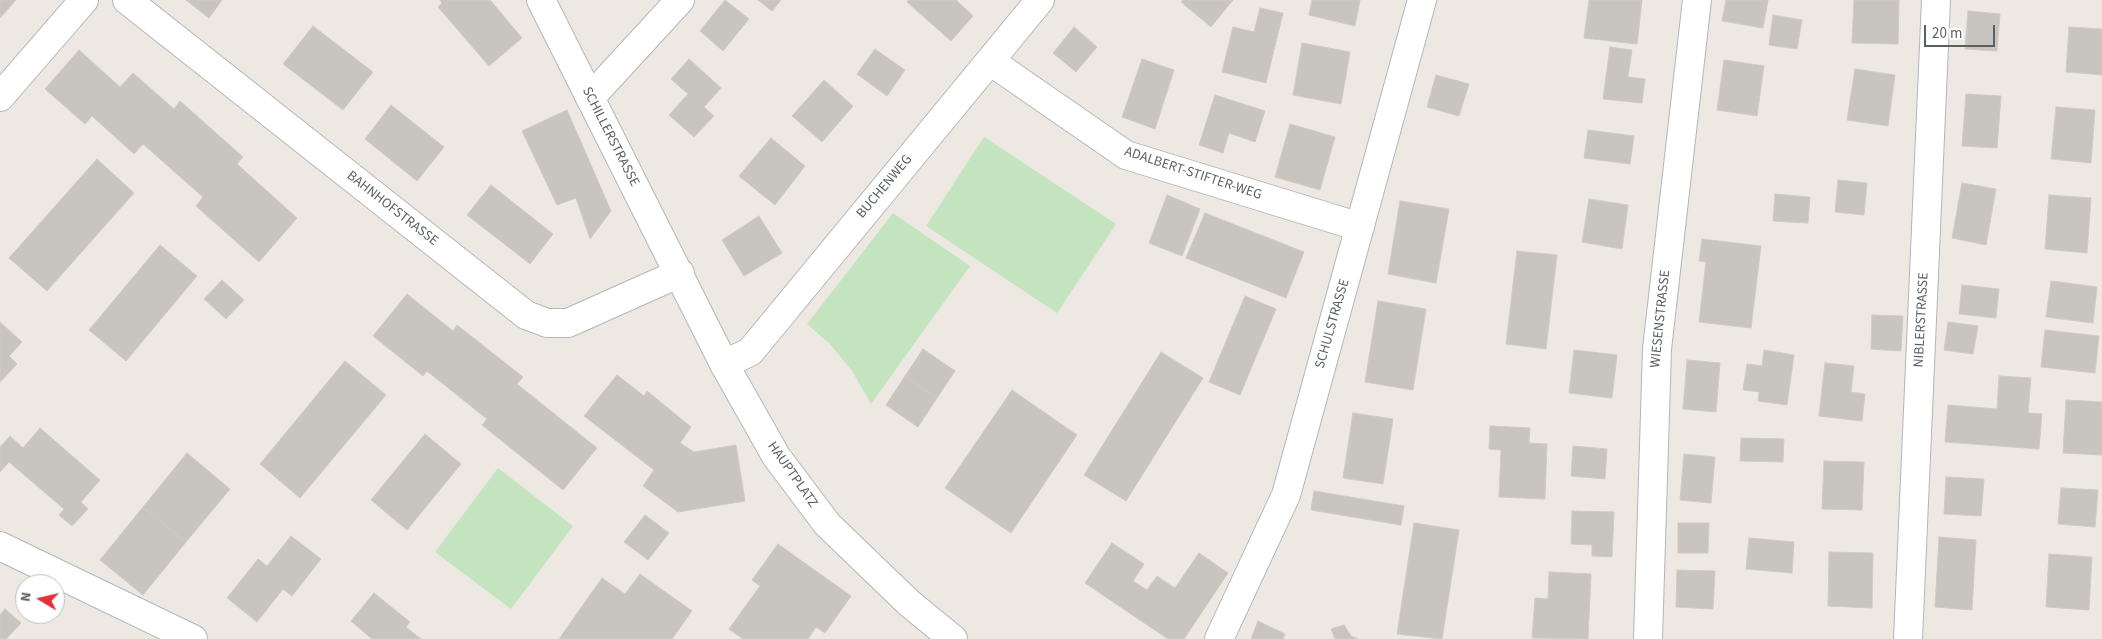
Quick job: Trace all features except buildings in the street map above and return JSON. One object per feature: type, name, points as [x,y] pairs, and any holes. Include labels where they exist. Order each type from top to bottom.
[{"type":"street","points":[[0,97],[84,0]]},
{"type":"street","name":"BAHNHOFSTRASSE","points":[[127,0],[526,315],[547,324],[568,323],[680,272]]},
{"type":"street","name":"SCHILLERSTRASSE","points":[[541,0],[680,272]]},
{"type":"street","points":[[590,98],[680,0]]},
{"type":"street","name":"BUCHENWEG","points":[[724,364],[750,352],[1040,0]]},
{"type":"street","name":"SCHULSTRASSE","points":[[1219,639],[1286,495],[1422,0]]},
{"type":"street","name":"WIESENSTRASSE","points":[[1648,639],[1657,348],[1697,0]]},
{"type":"street","name":"NIBLERSTRASSE","points":[[1908,639],[1936,0]]},
{"type":"street","name":"ADALBERT-STIFTER-WEG","points":[[990,61],[1126,155],[1360,227]]},
{"type":"street","name":"HAUPTPLATZ","points":[[680,272],[724,364],[776,456],[827,524],[909,604],[953,639]]},
{"type":"street","points":[[0,546],[193,639]]},
{"type":"green space","points":[[984,137],[1116,224],[1057,313],[926,226]]},
{"type":"green space","points":[[893,213],[970,266],[871,404],[852,371],[830,344],[807,324]]},
{"type":"green space","points":[[498,468],[573,526],[511,609],[435,552]]}]
